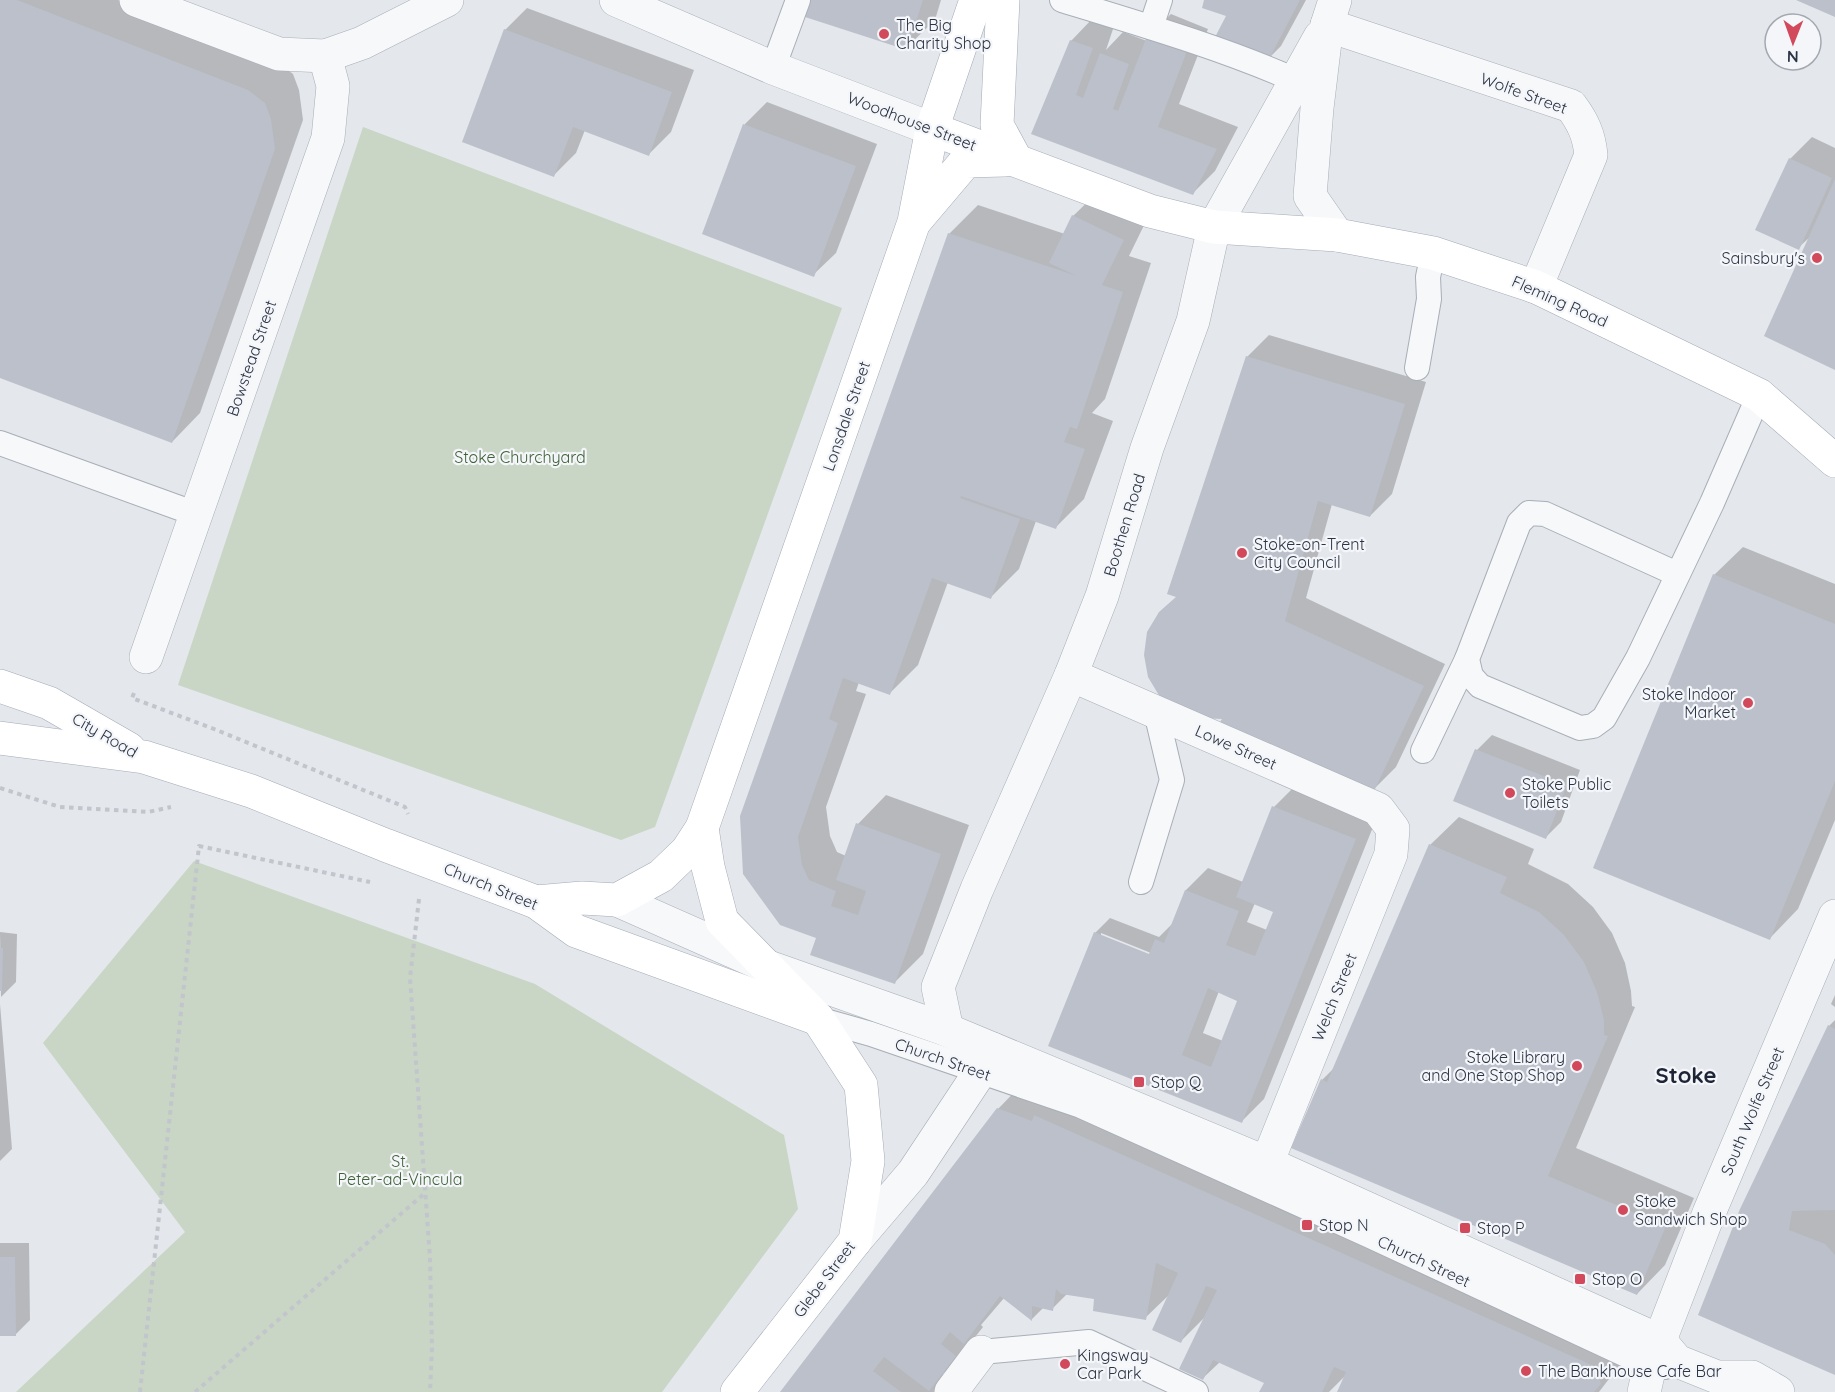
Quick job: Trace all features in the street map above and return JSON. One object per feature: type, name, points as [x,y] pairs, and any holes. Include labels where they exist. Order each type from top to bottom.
[{"type":"main road","name":"Lonsdale Street","points":[[617,900],[661,876],[687,851],[702,828],[914,222],[932,129],[976,0]]},
{"type":"main road","points":[[914,222],[966,161],[1016,160],[997,125],[1003,0]]},
{"type":"main road","name":"Woodhouse Street","points":[[932,129],[1150,211],[1214,227]]},
{"type":"main road","name":"Fleming Road","points":[[1214,227],[1337,235],[1433,253],[1536,287],[1759,395],[1835,461]]},
{"type":"main road","name":"City Road","points":[[0,686],[49,703],[144,757]]},
{"type":"main road","name":"City Road","points":[[0,738],[144,757]]},
{"type":"main road","name":"Church Street","points":[[144,757],[251,790],[536,902],[576,931],[818,1020]]},
{"type":"main road","name":"Lonsdale Street","points":[[702,828],[708,867],[722,921],[766,966]]},
{"type":"main road","points":[[536,902],[582,898],[617,900]]},
{"type":"main road","name":"Glebe Street","points":[[737,1392],[855,1241],[868,1161],[861,1085],[818,1020],[766,966]]},
{"type":"street","points":[[136,0],[279,54],[325,56],[362,43],[447,0]]},
{"type":"street","name":"Woodhouse Street","points":[[616,0],[773,68],[932,129]]},
{"type":"street","points":[[1331,12],[1317,108],[1310,196],[1337,235]]},
{"type":"street","name":"Boothen Road","points":[[947,1030],[938,987],[977,889],[1071,675],[1102,596],[1147,448],[1193,321],[1214,227],[1331,12]]},
{"type":"street","name":"Wolfe Street","points":[[1331,12],[1571,106],[1583,122],[1591,155],[1536,287]]},
{"type":"street","name":"Bowstead Street","points":[[146,657],[328,138],[333,86],[325,56]]},
{"type":"street","name":"Lowe Street","points":[[1071,675],[1378,809],[1393,829]]},
{"type":"street","name":"Welch Street","points":[[1268,1163],[1391,854],[1393,829]]},
{"type":"street","name":"Church Street","points":[[617,900],[766,966],[947,1030],[986,1060],[1268,1163],[1651,1366],[1677,1361],[1717,1377],[1752,1377],[1778,1392]]},
{"type":"street","name":"South Wolfe Street","points":[[1651,1366],[1709,1213],[1835,916]]},
{"type":"street","points":[[855,1241],[913,1173],[986,1060]]},
{"type":"street","points":[[951,1392],[981,1352]]},
{"type":"lane","points":[[773,68],[798,0]]},
{"type":"lane","points":[[1062,0],[1150,27],[1265,67],[1295,80]]},
{"type":"lane","points":[[1150,27],[1160,0]]},
{"type":"lane","points":[[1417,368],[1429,299],[1428,277],[1433,253]]},
{"type":"lane","points":[[1467,659],[1471,676],[1480,686],[1580,728],[1593,726],[1604,718],[1638,658],[1712,503],[1759,395]]},
{"type":"lane","points":[[0,443],[196,514]]},
{"type":"lane","points":[[1423,751],[1467,659],[1519,524],[1529,513],[1545,514],[1677,574]]},
{"type":"lane","points":[[1142,882],[1172,780],[1156,712]]},
{"type":"lane","name":"Church Street","points":[[818,1020],[986,1060],[1081,1106],[1651,1366],[1673,1367],[1731,1392]]},
{"type":"lane","points":[[981,1352],[1089,1342],[1196,1392]]},
{"type":"path","points":[[146,657],[132,698],[405,807],[424,859],[410,978],[430,1258],[432,1347],[430,1392]]},
{"type":"path","points":[[0,788],[60,807],[148,812],[183,805]]},
{"type":"path","points":[[140,1392],[199,846],[369,883],[385,844]]},
{"type":"path","points":[[195,1392],[425,1193]]},
{"type":"green space","name":"Stoke Churchyard","points":[[363,127],[842,308],[655,827],[621,840],[178,685]]},
{"type":"green space","name":"St. Peter-ad-Vincula","points":[[194,861],[535,984],[784,1135],[798,1209],[662,1392],[16,1392],[185,1232],[43,1043]]},
{"type":"building","points":[[0,0],[17,0],[248,90],[265,103],[271,119],[275,149],[172,443],[0,378]]},
{"type":"building","name":"The Big Charity Shop","points":[[810,0],[923,0],[907,50],[805,17]]},
{"type":"building","points":[[1204,0],[1300,0],[1267,63],[1212,43],[1226,16],[1202,8]]},
{"type":"building","points":[[1796,0],[1835,0],[1835,17]]},
{"type":"building","points":[[504,29],[672,92],[649,156],[573,127],[554,177],[462,142]]},
{"type":"building","points":[[1147,36],[1187,51],[1158,127],[1217,149],[1193,195],[1031,134],[1070,40],[1093,48],[1076,95],[1083,98],[1100,53],[1129,64],[1113,109],[1118,111]]},
{"type":"building","points":[[743,124],[856,166],[814,277],[702,234]]},
{"type":"building","points":[[1789,158],[1832,178],[1799,250],[1755,230]]},
{"type":"building","name":"Sainsbury's","points":[[1835,179],[1835,370],[1764,336]]},
{"type":"building","points":[[1072,215],[1124,240],[1102,285],[1123,292],[1077,429],[1070,427],[1064,442],[1085,449],[1056,529],[961,496],[960,498],[1020,519],[991,599],[932,578],[890,695],[843,678],[829,719],[838,723],[798,837],[802,865],[809,880],[836,891],[831,906],[858,915],[866,891],[836,880],[856,823],[941,854],[895,984],[810,955],[816,938],[780,925],[743,874],[740,816],[948,233],[1077,276],[1049,263]]},
{"type":"building","name":"Stoke-on-Trent City Council","points":[[1246,356],[1405,404],[1370,517],[1318,501],[1285,621],[1424,686],[1374,791],[1219,724],[1222,719],[1199,718],[1160,697],[1148,677],[1144,655],[1147,632],[1159,612],[1176,597],[1167,594]]},
{"type":"building","name":"Stoke Indoor Market","points":[[1713,574],[1835,624],[1835,781],[1770,940],[1593,868]]},
{"type":"building","name":"Stoke Public Toilets","points":[[1475,749],[1567,785],[1546,839],[1453,801]]},
{"type":"building","points":[[1272,806],[1356,839],[1242,1123],[1048,1046],[1094,932],[1149,954],[1155,939],[1164,943],[1185,890],[1239,911],[1226,945],[1255,956],[1273,912],[1236,897]],"holes":[[[1208,988],[1237,1001],[1211,1067],[1182,1055]]]},
{"type":"building","points":[[1429,844],[1507,877],[1500,893],[1539,912],[1564,935],[1584,962],[1597,992],[1604,1020],[1604,1035],[1608,1036],[1548,1176],[1666,1226],[1637,1295],[1291,1148],[1321,1079],[1327,1082]]},
{"type":"building","points":[[0,948],[3,948],[2,991],[0,991]]},
{"type":"building","points":[[1828,1025],[1835,1029],[1835,1210],[1792,1211],[1789,1230],[1825,1244],[1835,1255],[1835,1375],[1698,1315],[1740,1209]]},
{"type":"building","points":[[997,1108],[1032,1121],[1034,1115],[1596,1367],[1601,1384],[1594,1392],[1337,1392],[1346,1372],[1334,1367],[1322,1392],[1259,1392],[1264,1383],[1213,1360],[1203,1380],[1179,1369],[1217,1290],[1206,1286],[1181,1343],[1152,1330],[1178,1273],[1156,1263],[1146,1320],[1093,1311],[1094,1299],[1061,1294],[1056,1289],[1053,1311],[1032,1306],[1032,1321],[1000,1296],[964,1344],[950,1332],[941,1344],[956,1356],[929,1391],[884,1357],[873,1371],[901,1392],[780,1392]]},
{"type":"building","points":[[0,1257],[15,1257],[16,1336],[0,1336]]},
{"type":"place","name":"The Big Charity Shop","points":[[884,34]]},
{"type":"place","name":"Sainsbury's","points":[[1817,258]]},
{"type":"place","name":"Stoke-on-Trent City Council","points":[[1242,553]]},
{"type":"place","name":"Stoke Indoor Market","points":[[1748,703]]},
{"type":"place","name":"Stoke Public Toilets","points":[[1510,793]]},
{"type":"place","name":"Stoke Library and One Stop Shop","points":[[1577,1066]]},
{"type":"place","name":"Stop Q","points":[[1139,1082]]},
{"type":"place","name":"Stoke Sandwich Shop","points":[[1623,1210]]},
{"type":"place","name":"Stop N","points":[[1307,1225]]},
{"type":"place","name":"Stop P","points":[[1465,1228]]},
{"type":"place","name":"Stop O","points":[[1580,1279]]},
{"type":"place","name":"Kingsway Car Park","points":[[1065,1364]]},
{"type":"place","name":"The Bankhouse Cafe Bar","points":[[1526,1371]]},
{"type":"district","name":"Stoke","points":[[1686,1075]]}]
